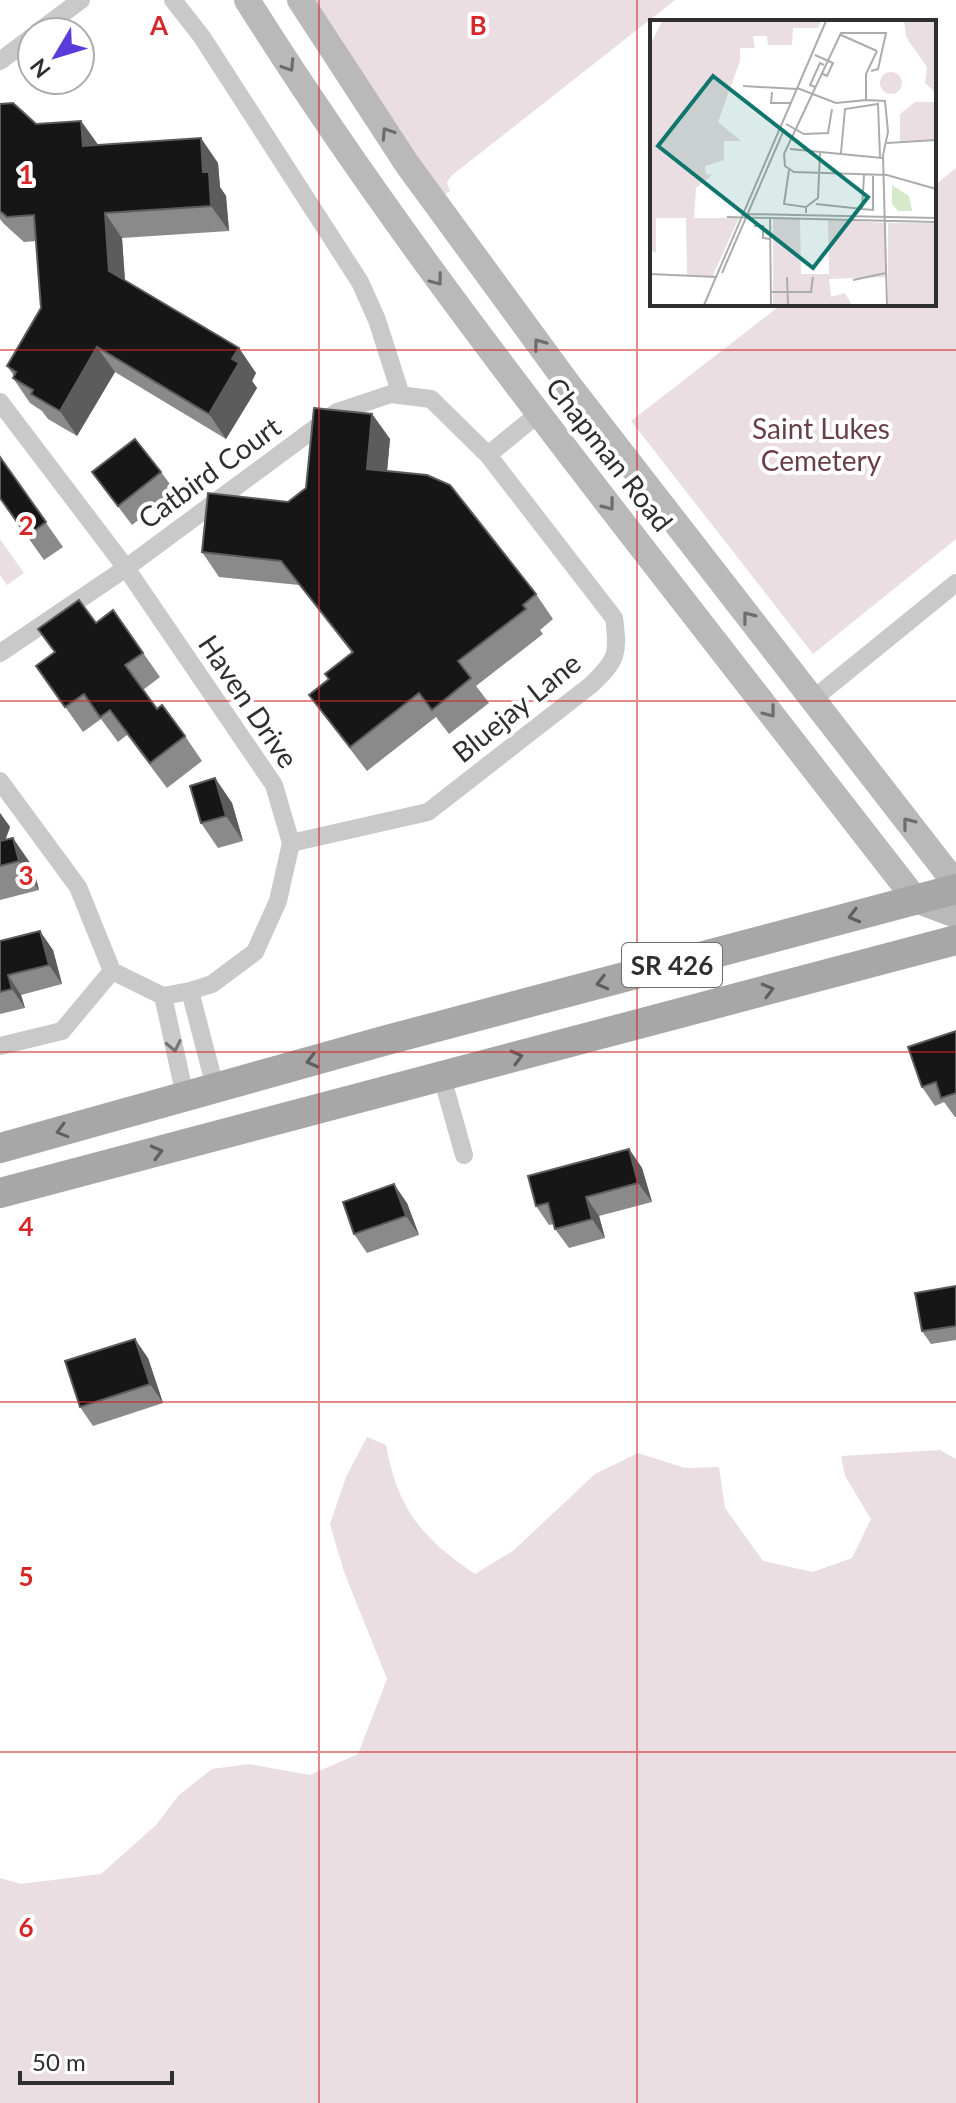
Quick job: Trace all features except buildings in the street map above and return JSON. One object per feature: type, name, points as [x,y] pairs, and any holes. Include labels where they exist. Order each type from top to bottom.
[{"type":"main road","name":"SR 426","points":[[0,1148],[215,1087],[916,900],[956,886]]},
{"type":"main road","name":"SR 426","points":[[0,1193],[956,940]]},
{"type":"street","points":[[60,16],[81,0]]},
{"type":"street","points":[[173,0],[202,37],[360,282],[377,320],[401,395]]},
{"type":"street","name":"Chapman Road","points":[[247,0],[289,67],[417,253],[538,414],[916,900]]},
{"type":"street","name":"Chapman Road","points":[[300,0],[434,201],[568,384],[956,886]]},
{"type":"street","name":"Catbird Court","points":[[0,653],[126,568],[337,412],[391,394],[431,399],[488,455]]},
{"type":"street","name":"Haven Drive","points":[[0,402],[126,568],[274,785],[291,843],[278,901],[255,952],[212,984],[163,996]]},
{"type":"street","points":[[488,455],[538,414]]},
{"type":"street","name":"Bluejay Lane","points":[[291,843],[428,812],[591,685],[613,663],[617,638],[614,618],[488,455]]},
{"type":"street","points":[[812,700],[956,583]]},
{"type":"street","points":[[0,781],[78,887],[112,971],[163,996],[185,1096]]},
{"type":"street","points":[[916,900],[956,915]]},
{"type":"street","points":[[0,1046],[62,1031],[112,971]]},
{"type":"street","points":[[190,991],[215,1087]]},
{"type":"street","points":[[442,1077],[464,1155]]},
{"type":"green space","points":[[314,0],[675,0],[451,176],[447,183],[450,191],[444,195]]},
{"type":"green space","name":"Saint Lukes Cemetery","points":[[956,168],[956,539],[813,654],[631,421],[779,306],[936,306],[936,184]]},
{"type":"green space","points":[[0,539],[24,573],[7,585],[0,575]]},
{"type":"green space","points":[[367,1437],[386,1445],[398,1488],[415,1520],[440,1548],[475,1574],[514,1550],[595,1474],[638,1453],[685,1468],[719,1467],[725,1508],[763,1561],[813,1572],[852,1558],[871,1519],[845,1476],[841,1456],[940,1450],[956,1459],[956,2103],[0,2103],[0,1878],[21,1884],[101,1874],[156,1825],[179,1795],[212,1769],[249,1764],[310,1775],[358,1754],[387,1679],[344,1572],[330,1524],[346,1477]]}]
